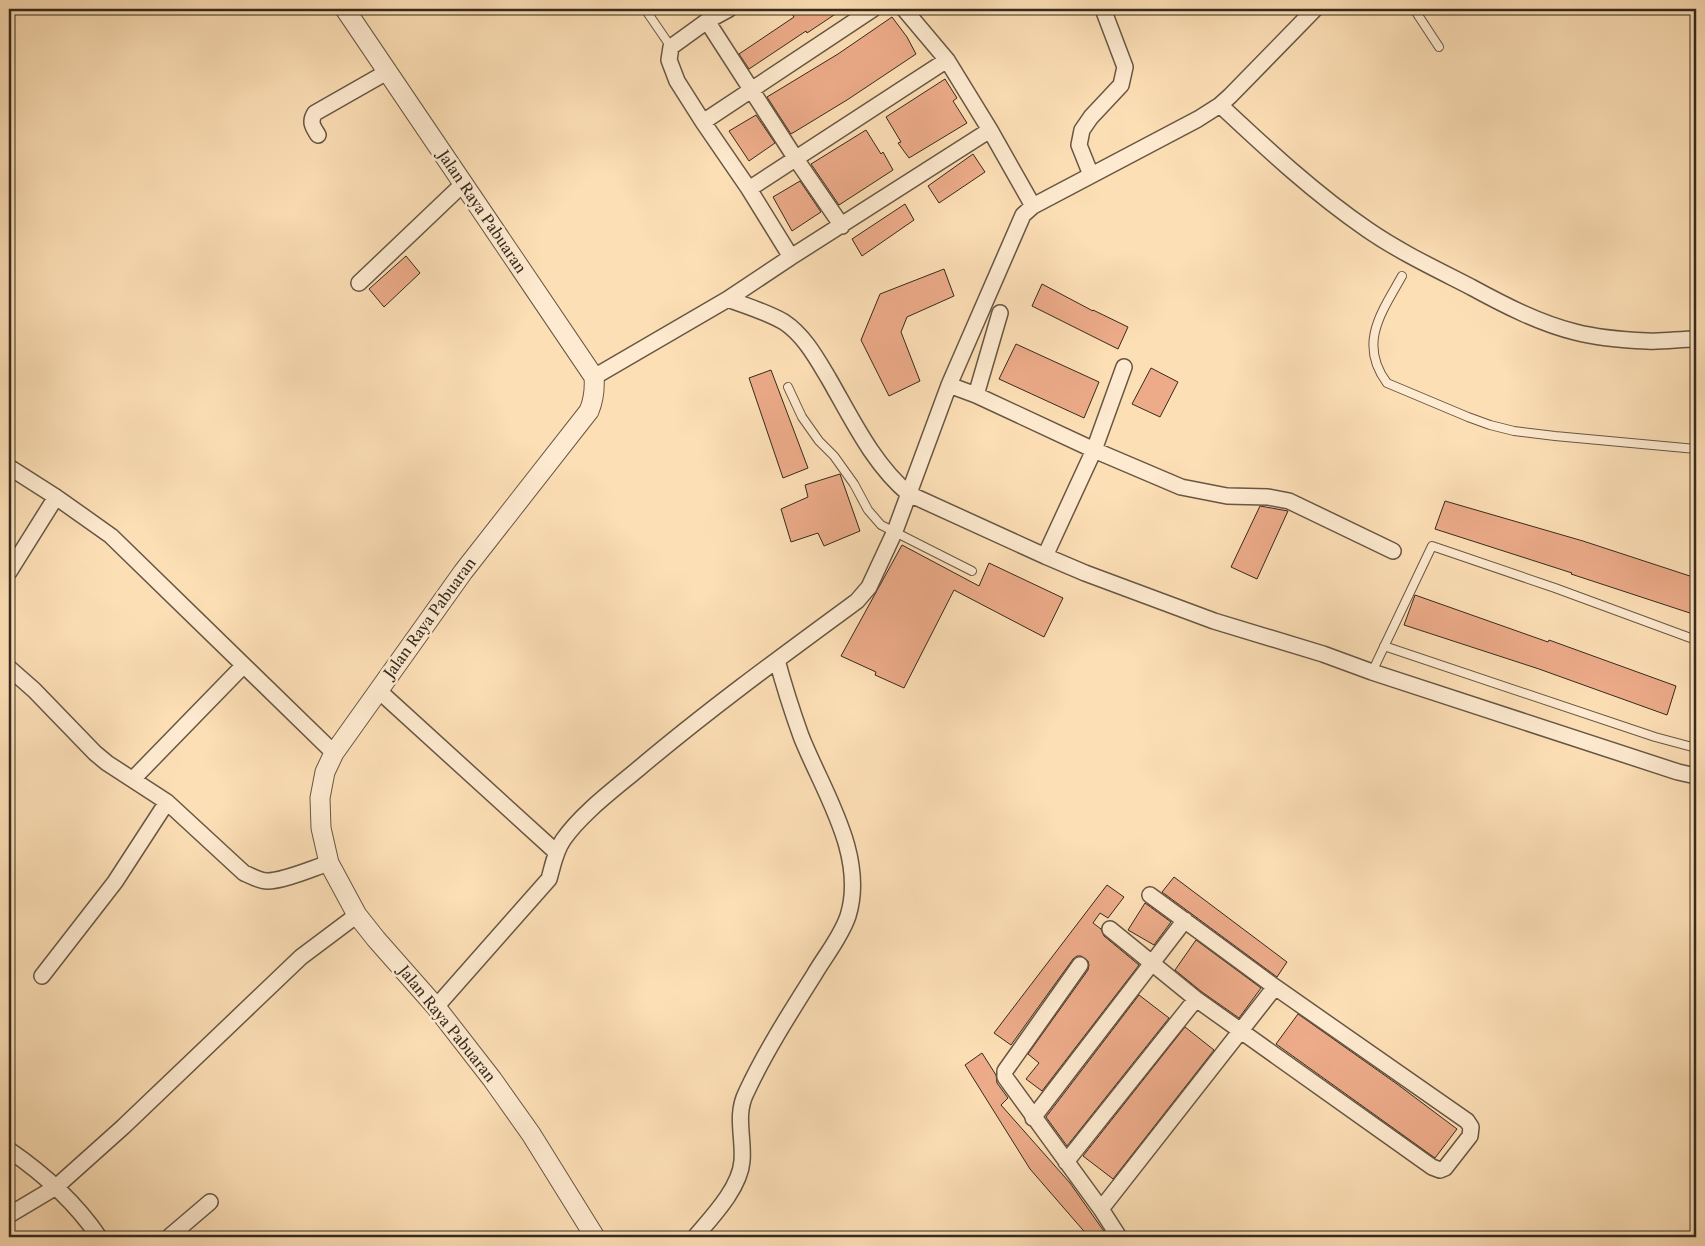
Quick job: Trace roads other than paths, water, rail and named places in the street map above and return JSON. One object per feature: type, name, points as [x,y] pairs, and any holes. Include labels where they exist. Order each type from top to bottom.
[{"type":"street","name":"Jalan Raya Pabuaran","points":[[345,9],[594,378],[594,399],[590,411],[462,572],[334,753],[325,772],[320,798],[321,828],[329,862],[357,915],[436,1006],[492,1079],[531,1134],[589,1235]]},
{"type":"street","points":[[729,9],[707,21],[671,47],[669,60],[677,81],[749,188],[792,257]]},
{"type":"street","points":[[704,122],[873,9]]},
{"type":"street","points":[[904,9],[947,60],[990,130],[1033,206]]},
{"type":"street","points":[[1091,175],[1080,145],[1082,130],[1091,117],[1121,85],[1125,67],[1103,9]]},
{"type":"street","points":[[436,1006],[548,879],[556,852],[572,828],[599,802],[690,725],[864,594],[895,531],[949,385],[1022,215],[1033,206],[1220,106],[1316,9]]},
{"type":"street","points":[[707,21],[796,159],[842,226]]},
{"type":"street","points":[[749,188],[947,60]]},
{"type":"street","points":[[318,135],[312,125],[311,118],[314,113],[387,72]]},
{"type":"street","points":[[1220,106],[1312,189],[1363,226],[1420,261],[1491,298],[1532,317],[1576,332],[1648,342],[1696,339]]},
{"type":"street","points":[[594,378],[728,299],[990,130]]},
{"type":"street","points":[[360,283],[463,184]]},
{"type":"street","points":[[728,299],[784,323],[801,337],[819,362],[881,465],[894,481],[909,494],[1045,556],[1214,621],[1323,654],[1372,672],[1669,769],[1696,776]]},
{"type":"street","points":[[976,395],[1000,313]]},
{"type":"street","points":[[1045,556],[1094,450],[1124,367]]},
{"type":"street","points":[[949,385],[976,395],[1094,450],[1181,487],[1227,496],[1268,496],[1289,501],[1392,551]]},
{"type":"street","points":[[9,467],[99,526],[120,544],[334,753]]},
{"type":"street","points":[[9,572],[56,497]]},
{"type":"street","points":[[695,1237],[728,1195],[741,1168],[741,1110],[745,1094],[782,1027],[848,916],[851,898],[851,864],[839,824],[802,737],[777,660]]},
{"type":"street","points":[[134,779],[243,666]]},
{"type":"street","points":[[9,668],[34,690],[95,753],[166,802],[244,873],[260,880],[277,880],[329,862]]},
{"type":"street","points":[[378,690],[556,852]]},
{"type":"street","points":[[42,976],[115,882],[166,802]]},
{"type":"street","points":[[1110,929],[1196,999],[1432,1167],[1440,1170],[1445,1168],[1470,1136],[1471,1128],[1467,1122],[1275,987],[1150,894]]},
{"type":"street","points":[[9,1215],[56,1187],[130,1120],[301,957],[357,915]]},
{"type":"street","points":[[1033,1118],[1185,920]]},
{"type":"street","points":[[1080,965],[1005,1071],[1005,1077],[1101,1209],[1119,1237]]},
{"type":"street","points":[[1101,1209],[1275,987]]},
{"type":"street","points":[[1066,1162],[1196,999]]},
{"type":"street","points":[[9,1150],[32,1166],[56,1187],[85,1216],[99,1237]]},
{"type":"street","points":[[169,1237],[210,1202]]},
{"type":"lane","points":[[645,9],[671,47]]},
{"type":"lane","points":[[1414,9],[1439,47]]},
{"type":"lane","points":[[1402,276],[1373,334],[1374,358],[1380,374],[1387,383],[1468,417],[1514,431],[1696,449]]},
{"type":"lane","points":[[788,387],[802,417],[819,441],[834,456],[844,470],[874,518],[881,525],[972,572]]},
{"type":"lane","points":[[1372,672],[1432,546],[1696,640]]},
{"type":"lane","points":[[1384,646],[1655,737],[1696,748]]}]
